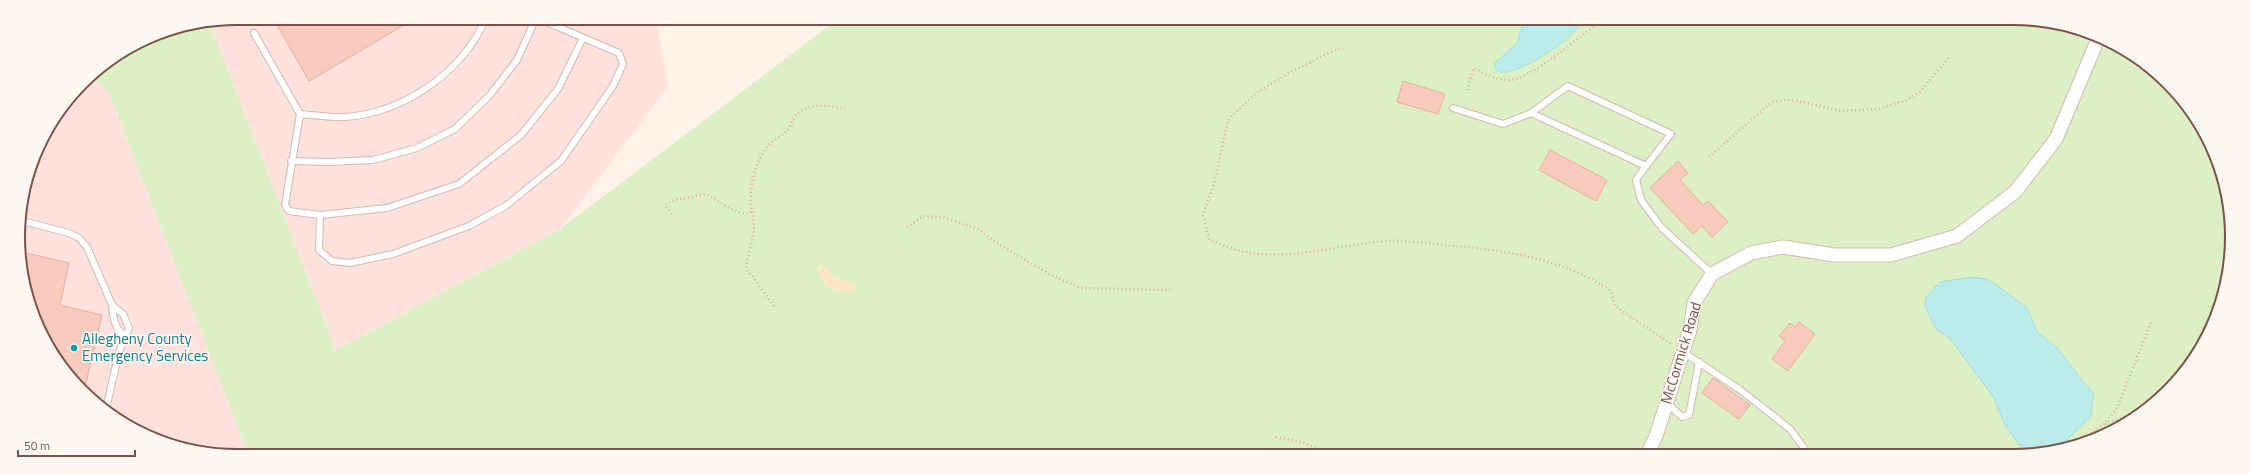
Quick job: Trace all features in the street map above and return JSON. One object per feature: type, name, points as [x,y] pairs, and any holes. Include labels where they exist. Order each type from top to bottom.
[{"type":"street","name":"McCormick Road","points":[[1649,449],[1690,330],[1694,303],[1712,274],[1751,253],[1783,247],[1834,255],[1891,255],[1957,236],[2015,192],[2056,138],[2097,42]]},
{"type":"lane","points":[[300,114],[345,117],[381,111],[416,96],[455,65],[479,35],[483,25]]},
{"type":"lane","points":[[292,161],[329,162],[373,160],[417,148],[455,129],[490,94],[517,60],[533,25]]},
{"type":"lane","points":[[320,215],[319,250],[332,261],[350,263],[393,254],[469,226],[507,205],[561,161],[613,86],[622,64],[619,53],[552,25]]},
{"type":"lane","points":[[254,33],[300,114],[285,205],[289,211],[320,215],[387,208],[459,184],[521,135],[558,88],[583,38]]},
{"type":"lane","points":[[1453,108],[1503,124],[1531,113],[1568,86],[1671,134],[1636,180],[1641,200],[1661,227],[1712,274]]},
{"type":"lane","points":[[1531,113],[1646,166]]},
{"type":"lane","points":[[25,222],[69,233],[79,238],[87,247],[112,305],[113,316],[119,333],[126,337]]},
{"type":"lane","points":[[107,404],[119,352],[129,328],[123,314],[112,305]]},
{"type":"lane","points":[[1683,352],[1739,389],[1790,429],[1805,449]]},
{"type":"lane","points":[[1666,403],[1682,417],[1689,415],[1699,362]]},
{"type":"path","points":[[1467,90],[1474,68],[1500,79],[1511,80],[1527,75],[1595,25]]},
{"type":"path","points":[[1339,48],[1289,73],[1256,93],[1228,120],[1215,180],[1203,215],[1209,239],[1225,248],[1265,256],[1293,256],[1308,251],[1329,250],[1387,241],[1412,242],[1516,253],[1566,268],[1604,286],[1611,291],[1615,306],[1683,352]]},
{"type":"path","points":[[1709,156],[1772,102],[1787,100],[1803,102],[1840,111],[1878,109],[1904,101],[1920,92],[1930,83],[1950,56]]},
{"type":"path","points":[[774,306],[754,278],[746,270],[746,258],[753,233],[751,184],[764,152],[769,145],[781,137],[797,114],[807,107],[825,105],[845,109]]},
{"type":"path","points":[[672,214],[665,205],[674,200],[706,194],[729,208],[746,214],[752,212]]},
{"type":"path","points":[[907,227],[923,216],[942,218],[978,229],[995,242],[1049,274],[1080,288],[1173,290]]},
{"type":"path","points":[[2089,435],[2104,424],[2117,408],[2152,320]]},
{"type":"path","points":[[2104,424],[2127,416]]},
{"type":"path","points":[[1276,437],[1301,442],[1319,449]]},
{"type":"shaded area","points":[[223,25],[657,25],[668,87],[560,229],[336,350],[211,27]]},
{"type":"shaded area","points":[[95,79],[109,93],[246,449],[223,449],[182,442],[156,433],[131,421],[97,396],[78,377],[53,343],[41,318],[32,292],[25,251],[25,223],[32,182],[41,156],[53,131],[78,97]]},
{"type":"green space","points":[[830,25],[2027,25],[2068,32],[2107,47],[2119,53],[2142,69],[2172,97],[2197,131],[2214,169],[2221,196],[2225,223],[2225,251],[2218,292],[2209,318],[2197,343],[2189,355],[2163,387],[2142,405],[2119,421],[2094,433],[2068,442],[2027,449],[246,449],[109,93],[95,79],[131,53],[156,41],[182,32],[211,27],[336,350],[560,229]]},
{"type":"sand","points":[[822,265],[836,278],[856,284],[856,291],[845,292],[826,286],[817,269],[817,267]]},
{"type":"water","points":[[1523,25],[1580,25],[1572,34],[1536,60],[1516,69],[1506,72],[1498,72],[1495,67],[1495,63],[1517,43]]},
{"type":"water","points":[[1974,277],[1986,279],[1994,283],[2027,308],[2037,332],[2057,348],[2093,394],[2091,416],[2067,440],[2054,445],[2022,449],[2003,421],[1994,398],[1950,338],[1936,329],[1925,306],[1926,297],[1940,282]]},
{"type":"building","points":[[277,25],[404,25],[309,81]]},
{"type":"building","points":[[1403,81],[1445,94],[1438,114],[1397,102]]},
{"type":"building","points":[[1550,150],[1607,180],[1596,201],[1539,170]]},
{"type":"building","points":[[1678,161],[1688,173],[1680,180],[1703,205],[1708,201],[1728,222],[1712,237],[1702,226],[1693,234],[1650,188]]},
{"type":"building","name":"Allegheny County Emergency Services","points":[[25,253],[69,263],[60,305],[102,315],[85,385],[69,366],[53,343],[41,318],[32,292]]},
{"type":"building","points":[[1799,322],[1815,334],[1788,371],[1772,359],[1785,341],[1779,336],[1790,323],[1795,327]]},
{"type":"building","points":[[1713,378],[1750,405],[1739,419],[1702,393]]},
{"type":"place","name":"Allegheny County Emergency Services","points":[[74,348]]}]
